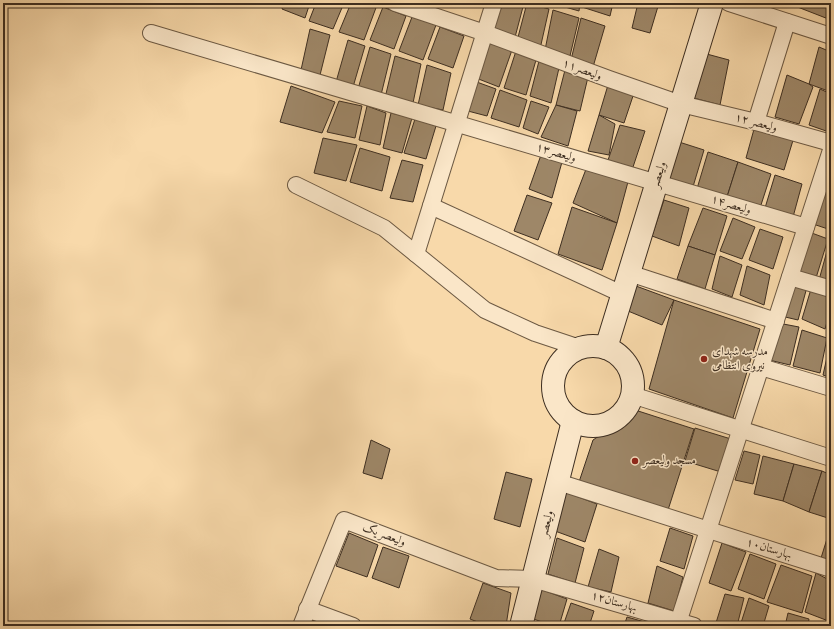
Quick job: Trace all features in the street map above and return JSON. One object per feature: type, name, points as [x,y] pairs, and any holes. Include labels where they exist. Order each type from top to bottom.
[{"type":"street","name":"ولیعصر۱۱","points":[[396,3],[485,33],[680,104]]},
{"type":"street","points":[[416,254],[494,3]]},
{"type":"street","name":"ولیعصر","points":[[606,348],[712,3]]},
{"type":"street","points":[[729,3],[831,36]]},
{"type":"street","points":[[756,122],[787,22]]},
{"type":"street","name":"ولیعصر۱۳","points":[[151,33],[656,183]]},
{"type":"street","name":"ولیعصر ۱۲","points":[[680,104],[756,122],[831,144]]},
{"type":"street","points":[[677,624],[806,227],[826,184],[831,150]]},
{"type":"street","name":"ولیعصر۱۴","points":[[656,183],[806,227]]},
{"type":"street","points":[[296,184],[384,228],[485,310],[535,333],[580,348]]},
{"type":"street","points":[[431,206],[622,294]]},
{"type":"street","points":[[629,273],[776,320]]},
{"type":"street","points":[[790,277],[831,290]]},
{"type":"street","points":[[593,345],[606,348],[616,353],[625,361],[631,372],[633,383],[632,395],[628,407],[620,416],[609,423],[597,426],[585,426],[573,421],[563,413],[556,402],[553,389],[554,376],[559,364],[568,354],[580,348],[593,345]]},
{"type":"street","points":[[761,367],[831,388]]},
{"type":"street","points":[[632,395],[831,458]]},
{"type":"street","name":"ولیعصر","points":[[521,626],[573,421]]},
{"type":"street","name":"بهارستان۱۰","points":[[558,482],[831,569]]},
{"type":"street","name":"ولیعصر یک","points":[[300,626],[344,520],[496,578],[533,578]]},
{"type":"street","name":"بهارستان۱۲","points":[[533,578],[677,624],[694,626]]},
{"type":"street","points":[[307,609],[353,626]]},
{"type":"building","points":[[284,3],[310,3],[305,18],[282,9]]},
{"type":"building","points":[[316,3],[344,3],[333,29],[309,21]]},
{"type":"building","points":[[351,3],[372,3],[377,5],[364,40],[339,32]]},
{"type":"building","points":[[499,3],[524,3],[514,41],[489,32]]},
{"type":"building","points":[[527,3],[549,9],[540,49],[517,41]]},
{"type":"building","points":[[551,3],[580,3],[579,11]]},
{"type":"building","points":[[583,3],[613,3],[610,16],[582,7]]},
{"type":"building","points":[[638,3],[659,3],[650,33],[632,28]]},
{"type":"building","points":[[796,3],[831,3],[831,20],[795,6]]},
{"type":"building","points":[[383,7],[406,16],[394,49],[370,40]]},
{"type":"building","points":[[553,10],[579,18],[569,60],[545,50]]},
{"type":"building","points":[[412,17],[436,25],[423,60],[399,51]]},
{"type":"building","points":[[581,18],[605,26],[593,67],[571,60]]},
{"type":"building","points":[[440,27],[464,36],[453,68],[428,59]]},
{"type":"building","points":[[310,29],[330,35],[320,75],[301,70]]},
{"type":"building","points":[[348,40],[365,46],[353,87],[336,82]]},
{"type":"building","points":[[487,40],[512,50],[499,87],[476,78]]},
{"type":"building","points":[[370,47],[391,54],[381,95],[358,89]]},
{"type":"building","points":[[819,47],[831,52],[831,92],[809,84]]},
{"type":"building","points":[[516,51],[536,60],[526,95],[504,88]]},
{"type":"building","points":[[703,53],[729,60],[720,105],[690,97]]},
{"type":"building","points":[[395,56],[421,64],[413,103],[385,98]]},
{"type":"building","points":[[539,61],[559,68],[551,103],[530,96]]},
{"type":"building","points":[[427,65],[451,73],[443,110],[418,105]]},
{"type":"building","points":[[565,70],[588,77],[580,111],[556,105]]},
{"type":"building","points":[[787,75],[813,87],[799,124],[775,117]]},
{"type":"building","points":[[474,81],[496,89],[487,116],[464,110]]},
{"type":"building","points":[[608,85],[634,93],[624,123],[599,115]]},
{"type":"building","points":[[291,86],[335,102],[322,133],[280,122]]},
{"type":"building","points":[[820,89],[831,94],[831,125],[829,132],[809,125]]},
{"type":"building","points":[[500,90],[527,100],[519,127],[491,118]]},
{"type":"building","points":[[339,101],[362,106],[355,138],[327,132]]},
{"type":"building","points":[[531,101],[549,107],[538,134],[523,128]]},
{"type":"building","points":[[556,105],[577,111],[568,146],[541,137]]},
{"type":"building","points":[[367,106],[386,113],[380,145],[359,140]]},
{"type":"building","points":[[391,113],[412,118],[402,153],[383,148]]},
{"type":"building","points":[[599,115],[615,124],[609,155],[588,151]]},
{"type":"building","points":[[415,119],[436,126],[426,159],[404,153]]},
{"type":"building","points":[[756,122],[794,137],[784,170],[746,158]]},
{"type":"building","points":[[620,125],[645,131],[631,173],[606,166]]},
{"type":"building","points":[[323,138],[357,145],[346,181],[314,173]]},
{"type":"building","points":[[679,142],[704,150],[692,190],[666,183]]},
{"type":"building","points":[[360,148],[390,157],[382,191],[350,182]]},
{"type":"building","points":[[708,152],[738,162],[726,200],[696,192]]},
{"type":"building","points":[[541,155],[562,162],[552,198],[529,189]]},
{"type":"building","points":[[402,160],[423,165],[413,202],[390,198]]},
{"type":"building","points":[[738,162],[771,174],[760,208],[726,200]]},
{"type":"building","points":[[588,164],[629,178],[617,223],[573,203]]},
{"type":"building","points":[[775,175],[802,184],[793,217],[765,208]]},
{"type":"building","points":[[820,190],[831,194],[831,230],[810,223]]},
{"type":"building","points":[[527,195],[552,203],[538,240],[514,231]]},
{"type":"building","points":[[664,200],[689,208],[679,246],[652,236]]},
{"type":"building","points":[[572,207],[617,223],[602,270],[558,254]]},
{"type":"building","points":[[703,208],[727,216],[715,255],[688,246]]},
{"type":"building","points":[[733,218],[755,227],[742,259],[720,251]]},
{"type":"building","points":[[760,229],[783,237],[773,269],[749,260]]},
{"type":"building","points":[[809,232],[828,239],[816,278],[797,271]]},
{"type":"building","points":[[830,240],[831,241],[831,284],[819,280]]},
{"type":"building","points":[[688,246],[715,255],[705,289],[677,279]]},
{"type":"building","points":[[720,256],[742,265],[732,297],[712,289]]},
{"type":"building","points":[[747,266],[770,275],[764,305],[740,295]]},
{"type":"building","points":[[790,283],[807,287],[798,320],[781,316]]},
{"type":"building","points":[[636,286],[674,300],[662,325],[628,311]]},
{"type":"building","points":[[811,289],[831,295],[831,308],[825,329],[802,319]]},
{"type":"building","name":"مدرسه شهدای نیروی انتظامی","points":[[674,300],[760,329],[733,418],[649,389]]},
{"type":"building","points":[[778,323],[799,327],[790,365],[769,360]]},
{"type":"building","points":[[802,330],[827,338],[820,373],[793,366]]},
{"type":"building","points":[[831,339],[831,378],[823,375]]},
{"type":"building","name":"مسجد ولیعصر","points":[[632,409],[694,429],[668,510],[579,482],[593,440],[614,426]]},
{"type":"building","points":[[695,428],[731,439],[721,472],[685,461]]},
{"type":"building","points":[[371,440],[390,449],[382,479],[363,473]]},
{"type":"building","points":[[744,451],[760,455],[753,484],[735,480]]},
{"type":"building","points":[[763,456],[794,464],[783,501],[754,494]]},
{"type":"building","points":[[794,464],[822,471],[809,512],[783,501]]},
{"type":"building","points":[[822,471],[831,475],[831,519],[809,512]]},
{"type":"building","points":[[506,472],[532,479],[520,527],[494,519]]},
{"type":"building","points":[[565,492],[597,504],[585,542],[555,531]]},
{"type":"building","points":[[831,526],[831,562],[821,558]]},
{"type":"building","points":[[670,528],[693,536],[684,569],[660,561]]},
{"type":"building","points":[[349,533],[378,545],[367,577],[336,566]]},
{"type":"building","points":[[557,538],[584,548],[575,583],[548,574]]},
{"type":"building","points":[[722,543],[746,552],[731,591],[709,583]]},
{"type":"building","points":[[383,547],[409,556],[399,588],[372,578]]},
{"type":"building","points":[[599,549],[619,557],[611,592],[588,587]]},
{"type":"building","points":[[750,554],[776,564],[764,599],[738,589]]},
{"type":"building","points":[[781,565],[812,576],[802,613],[767,602]]},
{"type":"building","points":[[657,566],[683,577],[674,611],[648,603]]},
{"type":"building","points":[[816,573],[831,581],[831,622],[805,612]]},
{"type":"building","points":[[483,583],[511,593],[506,626],[488,626],[470,619]]},
{"type":"building","points":[[540,589],[567,599],[559,626],[553,626],[531,618]]},
{"type":"building","points":[[725,594],[744,598],[737,626],[715,626]]},
{"type":"building","points":[[749,598],[769,606],[763,626],[740,626]]},
{"type":"building","points":[[571,603],[594,611],[589,626],[563,626]]},
{"type":"building","points":[[788,613],[809,619],[808,626],[785,626]]},
{"type":"building","points":[[627,617],[652,624],[651,626],[624,626]]},
{"type":"building","points":[[822,622],[831,624],[831,626],[821,626]]},
{"type":"place","name":"مدرسه شهدای نیروی انتظامی","points":[[704,359]]},
{"type":"place","name":"مسجد ولیعصر","points":[[635,461]]}]
